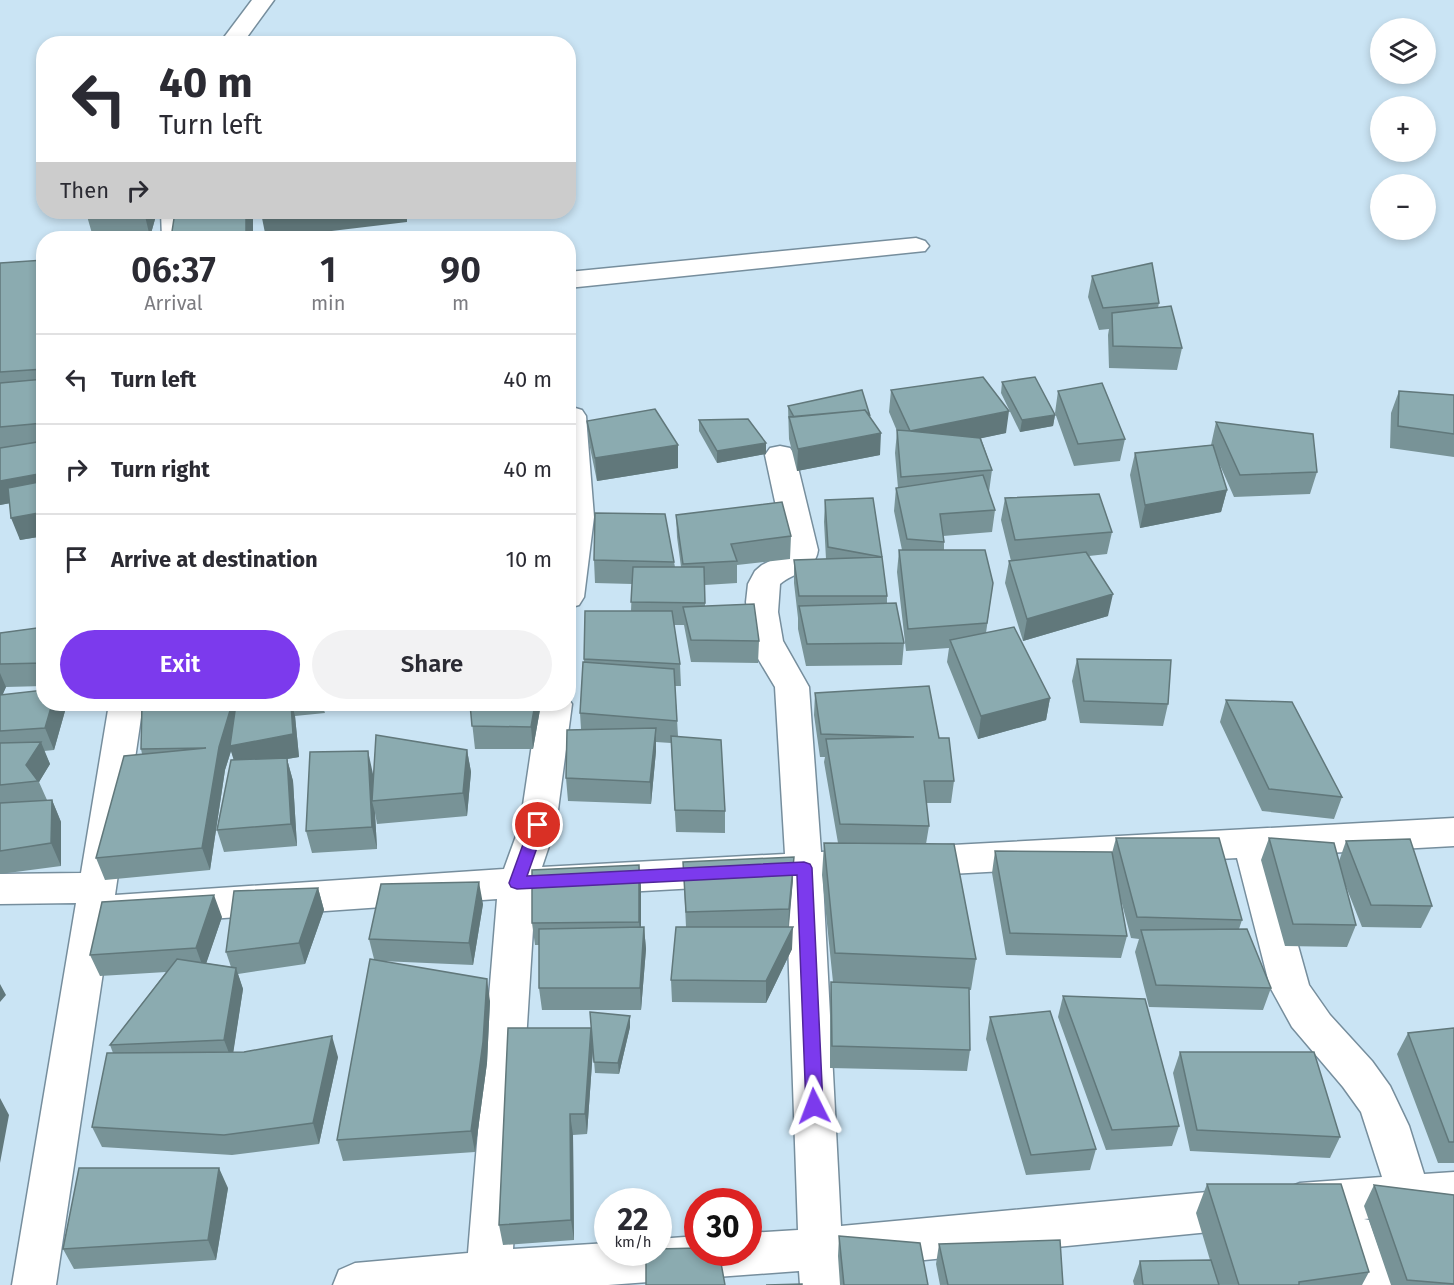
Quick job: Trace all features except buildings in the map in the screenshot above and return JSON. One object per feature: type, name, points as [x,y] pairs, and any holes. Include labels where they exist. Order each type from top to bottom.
[{"type":"street","points":[[236,36],[263,0]]},
{"type":"street","points":[[576,279],[916,246]]},
{"type":"street","points":[[780,455],[802,550],[801,558],[794,565],[765,579],[761,591],[768,648],[786,673],[792,687],[804,868],[821,1267]]},
{"type":"street","points":[[576,474],[579,517],[576,539]]},
{"type":"street","points":[[34,1285],[125,711]]},
{"type":"street","points":[[489,1272],[517,883],[538,825],[554,711]]},
{"type":"street","points":[[0,889],[94,900],[517,883],[1454,832]]},
{"type":"street","points":[[1251,842],[1290,987],[1299,1008],[1370,1090],[1385,1121],[1409,1195]]},
{"type":"street","points":[[355,1285],[489,1272],[821,1267],[1341,1200],[1454,1192]]},
{"type":"street","points":[[1341,1200],[1370,1285]]},
{"type":"route","points":[[538,825],[517,883],[804,868],[814,1106]]}]
